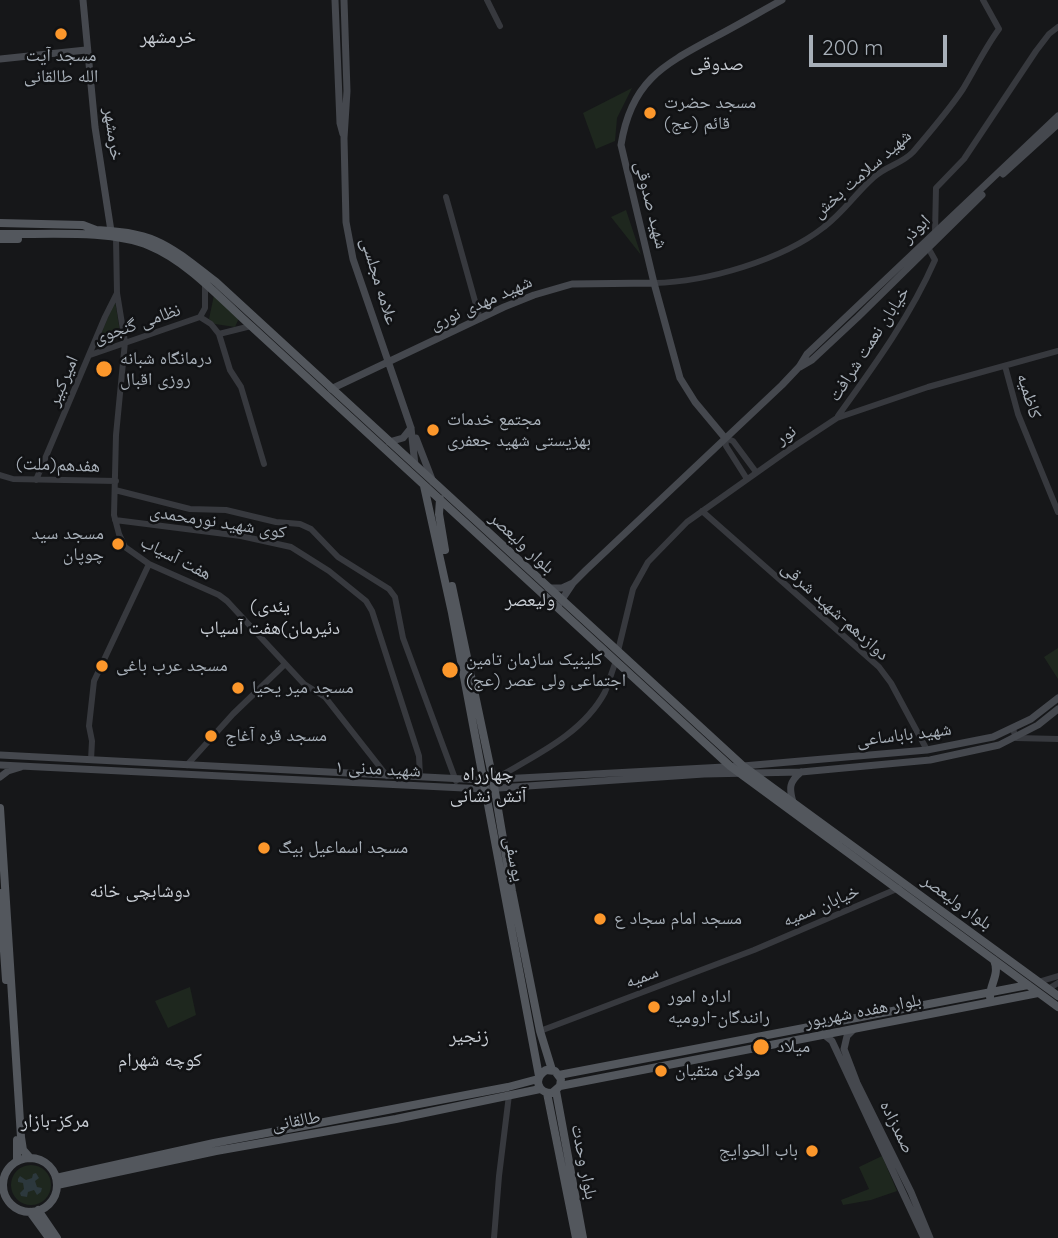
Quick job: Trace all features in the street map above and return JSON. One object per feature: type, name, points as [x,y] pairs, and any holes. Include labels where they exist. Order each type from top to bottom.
[{"type":"main road","name":"خرمشهر","points":[[83,0],[86,50],[114,234]]},
{"type":"main road","name":"علامه مجلسی","points":[[335,0],[347,91],[344,198],[353,259],[411,428]]},
{"type":"main road","name":"علامه مجلسی","points":[[340,27],[344,0]]},
{"type":"main road","name":"شهید صدوقی","points":[[725,438],[695,402],[680,378],[621,145],[630,113],[642,90],[657,72],[678,57],[782,0]]},
{"type":"main road","points":[[0,60],[86,50]]},
{"type":"main road","name":"ابوذر","points":[[927,245],[935,233],[1058,116]]},
{"type":"main road","name":"ابوذر","points":[[560,604],[573,583],[799,367],[807,354],[1058,124]]},
{"type":"main road","points":[[0,223],[83,225],[99,233]]},
{"type":"main road","name":"بلوار ولیعصر","points":[[0,232],[136,233],[175,250],[216,282],[389,442],[423,483],[443,496],[548,588],[560,604],[618,652],[742,770],[1048,989],[1057,1002]]},
{"type":"main road","points":[[0,239],[83,240],[99,233]]},
{"type":"main road","name":"بلوار ولیعصر","points":[[114,234],[152,246],[172,258],[205,285],[412,468],[433,482],[443,496],[730,766],[755,774],[1037,993],[1057,1002]]},
{"type":"main road","name":"شهید مهدی نوری","points":[[331,389],[534,295],[572,285],[654,283]]},
{"type":"main road","points":[[411,428],[412,468]]},
{"type":"main road","points":[[389,442],[403,438],[411,428]]},
{"type":"main road","points":[[411,428],[433,482]]},
{"type":"main road","points":[[412,468],[419,461],[421,449]]},
{"type":"main road","name":"یوسفی","points":[[423,483],[431,511],[468,679],[494,784],[500,842],[540,1048],[556,1073],[551,1090],[538,1077],[540,1048],[540,1031],[500,842],[484,785],[468,679],[439,514],[443,496]]},
{"type":"main road","points":[[431,511],[435,502],[443,496]]},
{"type":"main road","points":[[548,588],[562,588],[573,583]]},
{"type":"main road","points":[[616,661],[618,652]]},
{"type":"main road","name":"شهید باباساعی","points":[[742,770],[927,750],[993,737],[1031,719],[1058,698]]},
{"type":"main road","name":"شهید باباساعی","points":[[755,774],[930,760],[975,751],[1016,738],[1058,709]]},
{"type":"main road","points":[[703,768],[712,758],[708,745]]},
{"type":"main road","name":"شهید مدنی ۱","points":[[0,755],[420,778],[484,785]]},
{"type":"main road","name":"شهید مدنی ۱","points":[[0,765],[420,787],[484,785],[600,773],[730,766]]},
{"type":"main road","points":[[0,778],[8,771],[28,765]]},
{"type":"main road","points":[[172,765],[172,774]]},
{"type":"main road","name":"شهید مدنی ۱","points":[[494,784],[600,782],[742,770]]},
{"type":"main road","points":[[793,802],[789,788],[793,778],[801,772]]},
{"type":"main road","points":[[600,773],[600,782]]},
{"type":"main road","points":[[402,786],[403,777]]},
{"type":"main road","points":[[420,778],[420,787]]},
{"type":"main road","points":[[0,808],[21,1137],[23,1150],[30,1158]]},
{"type":"main road","points":[[0,893],[17,1161]]},
{"type":"main road","points":[[991,998],[996,978],[994,960]]},
{"type":"main road","name":"بلوار هفده شهریور","points":[[551,1090],[822,1034],[853,1030],[991,998],[1038,982]]},
{"type":"main road","name":"بلوار هفده شهریور","points":[[556,1073],[991,998],[1008,999],[1048,989]]},
{"type":"main road","points":[[1008,999],[1057,1002]]},
{"type":"main road","name":"صمدزاده","points":[[853,1030],[847,1036],[844,1049],[923,1238]]},
{"type":"main road","name":"صمدزاده","points":[[822,1034],[832,1041],[930,1238]]},
{"type":"main road","points":[[653,1057],[655,1068]]},
{"type":"main road","name":"طالقانی","points":[[57,1181],[508,1087],[538,1077],[543,1071],[556,1073]]},
{"type":"main road","name":"طالقانی","points":[[215,1147],[396,1119],[509,1095],[551,1090]]},
{"type":"main road","name":"بلوار وحدت","points":[[551,1090],[583,1238]]},
{"type":"main road","points":[[34,1211],[53,1199],[57,1181],[54,1171],[44,1161],[30,1158],[17,1161],[5,1176],[2,1192],[15,1207],[34,1211],[57,1238]]},
{"type":"main road","name":"بلوار وحدت","points":[[569,1180],[576,1238]]},
{"type":"main road","points":[[34,1211],[49,1238]]},
{"type":"street","points":[[487,0],[500,26]]},
{"type":"street","name":"شهید سلامت بخش","points":[[654,283],[681,282],[752,262],[807,239],[826,226],[874,176],[911,154],[962,90],[979,57],[999,29],[983,0]]},
{"type":"street","points":[[935,233],[936,188],[964,159],[1049,34],[1058,27]]},
{"type":"street","points":[[446,197],[480,319]]},
{"type":"street","name":"هفت آسیاب","points":[[114,234],[117,293],[125,342],[116,435],[115,520],[125,547],[149,564],[227,601],[284,665],[304,684],[325,697],[387,776]]},
{"type":"street","name":"خیابان نعمت شرافت","points":[[837,418],[887,347],[920,293],[935,260],[927,245]]},
{"type":"street","name":"نظامی گنجوی","points":[[90,355],[200,317],[205,308],[205,285]]},
{"type":"street","name":"امیرکبیر","points":[[36,480],[117,293]]},
{"type":"street","points":[[200,317],[205,318],[219,334],[230,370],[241,387],[264,464]]},
{"type":"street","points":[[219,334],[251,326]]},
{"type":"street","name":"نور","points":[[618,652],[633,589],[648,562],[687,522],[756,472],[837,418],[928,387],[1058,351]]},
{"type":"street","name":"کاظمیه","points":[[1005,366],[1018,414],[1058,512]]},
{"type":"street","points":[[747,479],[726,446],[725,438],[733,441],[756,472]]},
{"type":"street","name":"هفدهم(ملت)","points":[[0,475],[13,479],[116,481]]},
{"type":"street","points":[[115,490],[190,509],[226,510],[256,519],[300,524],[310,529],[338,556],[389,589],[395,597],[403,638],[456,781]]},
{"type":"street","name":"دوازدهم-شهید شرقی","points":[[702,511],[879,667],[891,682],[927,750]]},
{"type":"street","name":"کوی شهید نورمحمدی","points":[[115,520],[241,536],[291,547],[329,571],[366,601],[372,611],[419,756],[420,778]]},
{"type":"street","points":[[91,760],[92,741],[89,726],[94,681],[149,564]]},
{"type":"street","points":[[494,784],[562,738],[586,717],[604,692],[616,661]]},
{"type":"street","points":[[187,765],[233,714],[284,665]]},
{"type":"street","points":[[1013,729],[1016,738],[1058,739]]},
{"type":"street","name":"خیابان سمیه","points":[[754,950],[901,886]]},
{"type":"street","name":"سمیه","points":[[540,1031],[754,950]]},
{"type":"street","points":[[1038,982],[1058,976]]},
{"type":"street","points":[[1048,989],[1058,983]]},
{"type":"street","points":[[494,1238],[509,1095]]},
{"type":"shaded area","points":[[632,88],[617,118],[615,141],[596,149],[583,113]]},
{"type":"shaded area","points":[[626,210],[641,255],[611,217]]},
{"type":"shaded area","points":[[214,295],[239,318],[235,327],[215,324],[209,319]]},
{"type":"shaded area","points":[[115,301],[121,338],[96,346]]},
{"type":"shaded area","points":[[1058,648],[1058,679],[1044,657]]},
{"type":"shaded area","points":[[190,987],[196,1015],[168,1028],[155,1001]]},
{"type":"shaded area","points":[[882,1156],[897,1191],[871,1200],[843,1205],[841,1200],[869,1189],[859,1167]]},
{"type":"shaded area","points":[[31,1165],[39,1166],[45,1171],[50,1177],[50,1193],[45,1199],[39,1204],[31,1205],[23,1204],[17,1199],[12,1193],[11,1185],[12,1177],[17,1171],[23,1166]]},
{"type":"shaded area","points":[[36,1173],[39,1178],[35,1181],[37,1187],[42,1188],[41,1192],[37,1195],[34,1190],[28,1192],[27,1197],[21,1196],[23,1183],[18,1182],[18,1179],[20,1176],[26,1180],[32,1178]]},
{"type":"place","name":"مسجد آیت الله طالقانی","points":[[61,34]]},
{"type":"place","name":"مسجد حضرت قائم (عج)","points":[[650,113]]},
{"type":"place","name":"درمانگاه شبانه روزی اقبال","points":[[104,369]]},
{"type":"place","name":"مجتمع خدمات بهزیستی شهید جعفری","points":[[433,430]]},
{"type":"place","name":"مسجد سید چوپان","points":[[118,544]]},
{"type":"place","name":"مسجد عرب باغی","points":[[102,666]]},
{"type":"place","name":"کلینیک سازمان تامین اجتماعی ولی عصر (عج)","points":[[450,670]]},
{"type":"place","name":"مسجد میر یحیا","points":[[238,688]]},
{"type":"place","name":"مسجد قره آغاج","points":[[211,736]]},
{"type":"place","name":"مسجد اسماعیل بیگ","points":[[264,848]]},
{"type":"place","name":"مسجد امام سجاد ع","points":[[600,919]]},
{"type":"place","name":"اداره امور رانندگان-ارومیه","points":[[654,1007]]},
{"type":"place","name":"میلاد","points":[[761,1047]]},
{"type":"place","name":"مولای متقیان","points":[[661,1071]]},
{"type":"place","name":"باب الحوایج","points":[[812,1151]]},
{"type":"district","name":"خرمشهر","points":[[168,37]]},
{"type":"district","name":"صدوقی","points":[[717,64]]},
{"type":"district","name":"ولیعصر","points":[[530,600]]},
{"type":"district","name":"(یئدی دئیرمان)هفت آسیاب","points":[[270,617]]},
{"type":"district","name":"چهارراه آتش نشانی","points":[[488,785]]},
{"type":"district","name":"دوشابچی خانه","points":[[140,891]]},
{"type":"district","name":"زنجیر","points":[[469,1036]]},
{"type":"district","name":"کوچه شهرام","points":[[160,1060]]},
{"type":"district","name":"مرکز-بازار","points":[[55,1121]]}]
